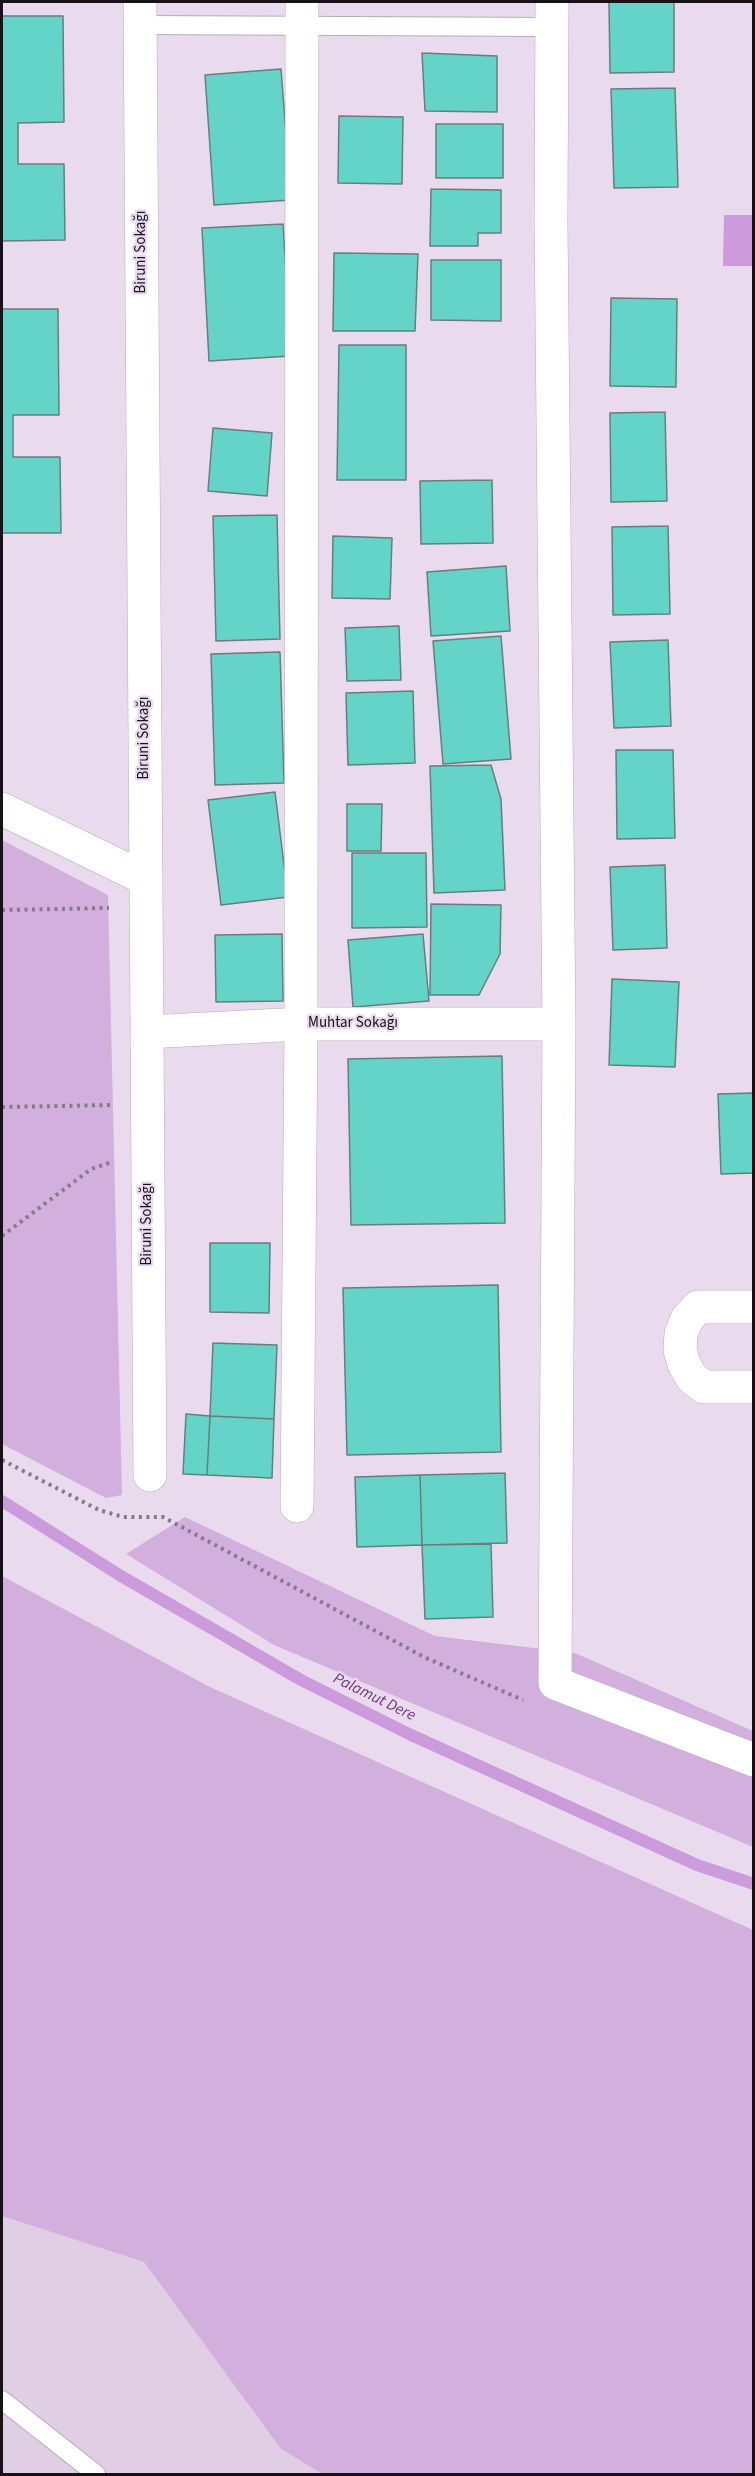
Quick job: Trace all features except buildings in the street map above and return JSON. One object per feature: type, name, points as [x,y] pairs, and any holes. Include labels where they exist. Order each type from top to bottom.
[{"type":"street","name":"Biruni Sokağı","points":[[141,13],[150,1475]]},
{"type":"street","points":[[297,1506],[302,1024],[302,14]]},
{"type":"street","points":[[552,14],[551,234],[559,1024],[555,1683],[753,1760]]},
{"type":"street","points":[[2,809],[146,894]]},
{"type":"street","name":"Muhtar Sokağı","points":[[147,1032],[302,1024],[559,1024]]},
{"type":"street","points":[[753,1307],[698,1307],[687,1319],[681,1334],[680,1350],[684,1364],[692,1378],[704,1387],[753,1387]]},
{"type":"lane","points":[[141,13],[552,14]]},
{"type":"lane","points":[[2,2400],[96,2475]]},
{"type":"path","points":[[2,910],[146,894]]},
{"type":"path","points":[[2,1107],[147,1104]]},
{"type":"path","points":[[2,1236],[91,1168],[120,1159],[148,1161]]},
{"type":"path","points":[[2,1460],[99,1510],[123,1517],[163,1517],[424,1657],[534,1705]]},
{"type":"shaded area","points":[[724,215],[753,215],[753,266],[723,266]]},
{"type":"shaded area","points":[[2,840],[108,895],[122,1495],[106,1498],[2,1444]]},
{"type":"shaded area","points":[[185,1517],[435,1636],[575,1653],[753,1731],[753,1847],[274,1645],[126,1554]]},
{"type":"shaded area","points":[[2,1576],[210,1687],[753,1930],[753,2474],[322,2474],[281,2449],[144,2262],[2,2216]]},
{"type":"shaded area","points":[[2,2216],[144,2262],[281,2449],[322,2474],[2,2474]]},
{"type":"waterway","name":"Palamut Dere","points":[[2,1501],[121,1576],[301,1680],[409,1734],[697,1865],[754,1884]]}]
